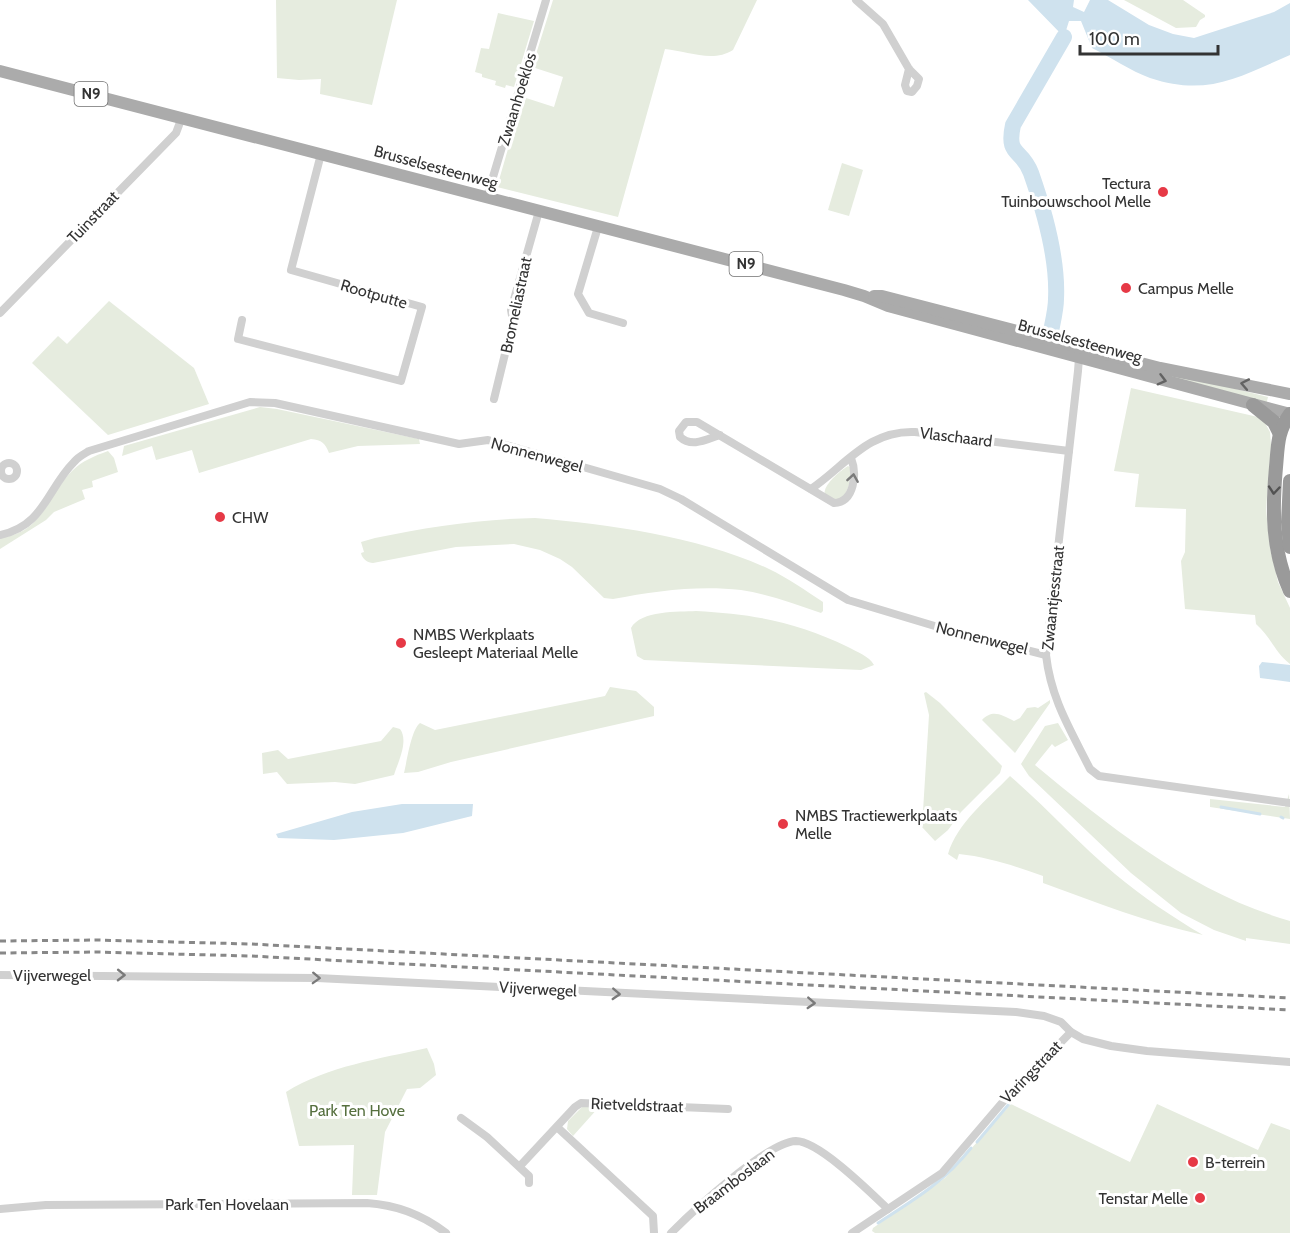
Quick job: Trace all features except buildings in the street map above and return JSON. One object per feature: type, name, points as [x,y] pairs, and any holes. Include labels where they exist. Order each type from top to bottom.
[{"type":"highway","points":[[1252,405],[1274,422],[1279,432]]},
{"type":"highway","points":[[1290,414],[1279,432],[1272,509],[1276,547],[1290,591]]},
{"type":"highway","points":[[1290,481],[1290,547]]},
{"type":"main road","name":"Brusselsesteenweg","points":[[0,71],[864,296],[888,306],[1290,414]]},
{"type":"main road","name":"Brusselsesteenweg","points":[[864,296],[882,296],[1160,368],[1290,394]]},
{"type":"main road","points":[[1269,389],[1290,406]]},
{"type":"street","name":"Zwaanhoeklos","points":[[487,197],[546,0]]},
{"type":"street","points":[[856,0],[883,24],[909,69]]},
{"type":"street","name":"Tuinstraat","points":[[0,313],[176,133],[182,117]]},
{"type":"street","name":"Rootputte","points":[[242,320],[238,339],[401,381],[422,308],[291,270],[321,154]]},
{"type":"street","name":"Bromeliastraat","points":[[494,399],[513,321],[512,310],[539,211]]},
{"type":"street","points":[[598,226],[578,294],[589,313],[623,323]]},
{"type":"street","points":[[1068,345],[1079,358],[1094,352]]},
{"type":"street","name":"Zwaantjesstraat","points":[[1079,358],[1046,655],[1058,707],[1094,774],[1290,803]]},
{"type":"street","name":"Nonnenwegel","points":[[0,535],[15,531],[35,517],[75,460],[89,451],[250,402],[275,403],[459,444],[488,440],[660,489],[681,499],[849,600],[948,630],[1046,655]]},
{"type":"street","points":[[720,435],[705,441],[690,443],[680,437],[679,431],[684,423],[691,420],[697,422],[720,435],[811,489],[826,500],[834,503],[846,500],[851,491],[855,470],[851,458]]},
{"type":"street","name":"Vlaschaard","points":[[811,489],[865,445],[884,435],[899,432],[1069,451]]},
{"type":"street","name":"Vijverwegel","points":[[0,975],[317,978],[986,1010],[1044,1016],[1061,1022],[1071,1032]]},
{"type":"street","name":"Varingstraat","points":[[852,1233],[930,1182],[949,1166],[1002,1102],[1071,1032],[1093,1042],[1134,1050],[1290,1062]]},
{"type":"street","name":"Rietveldstraat","points":[[520,1167],[581,1103],[728,1109]]},
{"type":"street","points":[[461,1118],[520,1167],[529,1176],[530,1183]]},
{"type":"street","points":[[557,1127],[653,1216],[654,1233]]},
{"type":"street","name":"Braamboslaan","points":[[671,1233],[719,1188],[781,1145],[797,1141],[821,1151],[869,1190],[888,1209]]},
{"type":"street","name":"Park Ten Hovelaan","points":[[0,1209],[46,1205],[373,1204],[410,1212],[446,1233]]},
{"type":"green space","points":[[276,0],[397,0],[372,105],[320,94],[321,79],[277,78]]},
{"type":"green space","points":[[553,0],[757,0],[733,50],[717,56],[708,56],[665,49],[618,217],[497,187],[523,97],[554,107],[563,77],[532,67]]},
{"type":"green space","points":[[1124,0],[1183,0],[1205,17],[1196,27],[1176,28]]},
{"type":"green space","points":[[498,13],[534,21],[514,87],[506,85],[505,88],[495,85],[496,81],[482,77],[482,74],[475,72],[481,48],[489,49]]},
{"type":"green space","points":[[842,163],[863,170],[849,216],[828,210]]},
{"type":"green space","points":[[109,301],[194,368],[209,404],[108,435],[32,363],[58,336],[67,344]]},
{"type":"green space","points":[[1132,363],[1268,397],[1266,405],[1202,388]]},
{"type":"green space","points":[[1131,388],[1258,417],[1265,423],[1270,432],[1271,445],[1266,509],[1270,548],[1278,582],[1290,608],[1290,664],[1256,624],[1255,615],[1185,609],[1181,561],[1185,552],[1186,509],[1135,507],[1139,474],[1114,471]]},
{"type":"green space","points":[[260,407],[419,439],[420,444],[358,446],[329,453],[323,443],[311,439],[199,473],[192,450],[156,460],[152,446],[122,456],[124,446]]},
{"type":"green space","points":[[108,451],[114,458],[118,472],[92,481],[93,487],[82,490],[85,499],[54,512],[46,520],[0,549],[0,538],[26,529],[35,521],[63,481],[76,467]]},
{"type":"green space","points":[[848,466],[851,468],[851,476],[844,496],[841,499],[826,496],[825,491],[831,480]]},
{"type":"green space","points":[[535,518],[594,524],[654,534],[713,548],[783,576],[823,602],[823,611],[821,613],[761,594],[709,588],[613,599],[604,598],[572,567],[560,559],[540,550],[514,544],[456,547],[373,563],[366,560],[361,553],[364,552],[361,542],[375,538],[455,524]]},
{"type":"green space","points":[[696,611],[737,614],[793,625],[848,647],[866,657],[874,665],[861,670],[644,660],[637,656],[631,628],[636,622],[660,613]]},
{"type":"green space","points":[[610,687],[636,691],[654,707],[654,716],[451,762],[418,772],[404,773],[412,739],[420,723],[435,730],[605,696]]},
{"type":"green space","points":[[926,692],[940,703],[1002,766],[1000,773],[935,841],[922,827],[929,715],[924,693]]},
{"type":"green space","points":[[1050,700],[1015,753],[982,720],[994,714],[1014,721],[1020,718],[1027,708],[1038,708]]},
{"type":"green space","points":[[1058,723],[1068,740],[1055,747],[1052,744],[1035,765],[1124,835],[1187,876],[1254,909],[1290,921],[1290,944],[1246,938],[1246,941],[1214,930],[1181,913],[1131,873],[1029,776],[1021,764],[1045,726]]},
{"type":"green space","points":[[393,727],[400,729],[403,739],[402,752],[394,775],[355,784],[335,782],[287,784],[277,772],[263,774],[262,753],[278,750],[288,759],[381,741]]},
{"type":"green space","points":[[1010,776],[1115,874],[1136,891],[1203,935],[1142,918],[1043,883],[1043,876],[1012,865],[959,854],[957,860],[948,854],[958,832]]},
{"type":"green space","points":[[1289,794],[1290,819],[1210,807],[1210,799],[1285,807]]},
{"type":"green space","name":"Park Ten Hove","points":[[427,1048],[436,1075],[420,1088],[407,1089],[385,1132],[377,1195],[352,1195],[354,1145],[299,1146],[286,1092],[336,1070]]},
{"type":"green space","points":[[1011,1104],[1130,1162],[1157,1104],[1258,1150],[1271,1123],[1290,1130],[1290,1233],[875,1233],[872,1231],[873,1228],[945,1178]]},
{"type":"green space","points":[[582,1107],[599,1107],[573,1136],[567,1129],[568,1121]]},
{"type":"water","points":[[1028,0],[1074,0],[1073,7],[1084,12],[1090,0],[1108,0],[1149,25],[1173,34],[1194,38],[1274,12],[1290,3],[1290,55],[1255,71],[1222,82],[1189,86],[1170,83],[1143,75],[1092,48],[1081,21],[1069,21],[1064,37]]},
{"type":"water","points":[[1262,662],[1290,665],[1290,682],[1260,678],[1259,666]]},
{"type":"water","points":[[402,804],[473,804],[472,816],[403,833],[334,840],[278,838],[276,834],[352,812]]},
{"type":"waterway","points":[[1051,331],[1056,307],[1056,284],[1049,235],[1031,173],[1013,148],[1011,135],[1013,125],[1064,37]]},
{"type":"waterway","points":[[1221,807],[1260,814]]},
{"type":"waterway","points":[[977,1142],[1009,1104]]},
{"type":"waterway","points":[[878,1223],[939,1181],[971,1148]]},
{"type":"railway","points":[[0,941],[96,940],[251,944],[1290,998]]},
{"type":"railway","points":[[0,953],[96,952],[251,956],[1290,1010]]},
{"type":"place","name":"Tectura Tuinbouwschool Melle","points":[[1163,192]]},
{"type":"place","name":"Campus Melle","points":[[1126,288]]},
{"type":"place","name":"CHW","points":[[220,517]]},
{"type":"place","name":"NMBS Werkplaats Gesleept Materiaal Melle","points":[[401,643]]},
{"type":"place","name":"NMBS Tractiewerkplaats Melle","points":[[783,824]]},
{"type":"place","name":"B-terrein","points":[[1193,1162]]},
{"type":"place","name":"Tenstar Melle","points":[[1200,1198]]}]
